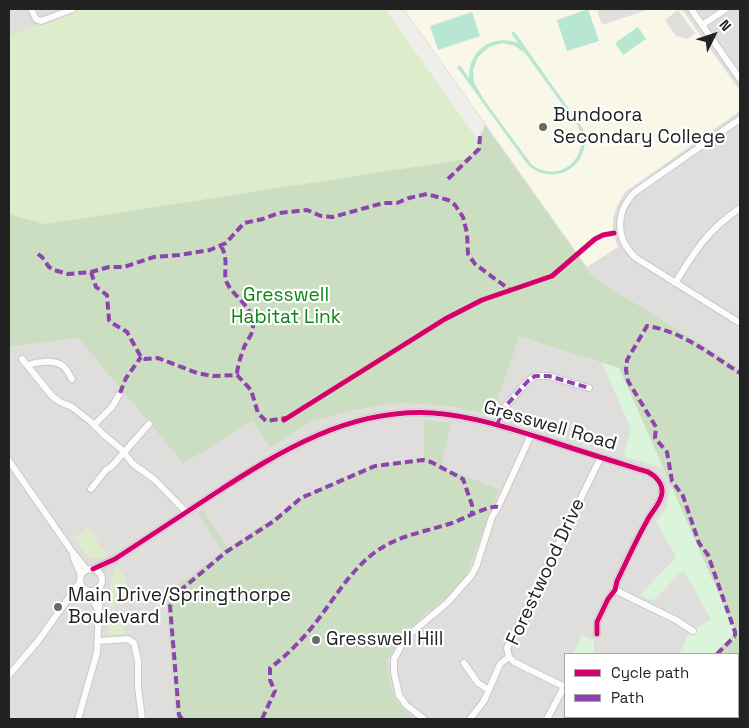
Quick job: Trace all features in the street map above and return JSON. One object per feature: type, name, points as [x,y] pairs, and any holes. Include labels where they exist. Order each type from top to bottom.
[{"type":"street","points":[[31,9],[36,19],[41,21],[73,9]]},
{"type":"street","points":[[691,9],[740,78]]},
{"type":"street","points":[[702,25],[726,9]]},
{"type":"street","points":[[740,119],[639,189],[628,199],[623,209],[620,227],[622,238],[627,248],[639,261],[740,323]]},
{"type":"street","points":[[675,283],[705,237],[717,225],[740,208]]},
{"type":"street","points":[[22,359],[52,396],[72,407],[94,425],[124,452],[133,464],[154,479],[186,512]]},
{"type":"street","points":[[27,365],[40,362],[58,363],[64,367],[72,379]]},
{"type":"street","points":[[497,425],[504,408],[528,381],[535,376],[549,376],[591,389]]},
{"type":"street","points":[[94,425],[112,407],[120,393]]},
{"type":"street","name":"Gresswell Road","points":[[90,570],[115,559],[251,470],[320,433],[351,422],[370,418],[418,413],[449,415],[497,425],[651,473],[659,482],[662,490],[660,501],[645,523],[617,581],[615,590],[609,597],[597,622],[598,634]]},
{"type":"street","points":[[91,489],[149,424]]},
{"type":"street","points":[[424,719],[406,705],[399,695],[394,672],[396,655],[410,634],[447,603],[473,572],[492,517],[531,435]]},
{"type":"street","name":"Forestwood Drive","points":[[564,686],[517,663],[509,657],[507,651],[508,645],[600,457]]},
{"type":"street","points":[[9,461],[70,550],[90,570],[98,572],[102,577],[98,641],[94,664],[78,719]]},
{"type":"street","points":[[70,550],[81,585],[94,599],[99,614]]},
{"type":"street","name":"Gresswell Road","points":[[102,577],[115,559]]},
{"type":"street","points":[[9,675],[38,641],[66,602],[80,578],[90,570]]},
{"type":"street","points":[[66,602],[88,591],[95,591],[100,587]]},
{"type":"street","points":[[615,590],[676,620],[693,631]]},
{"type":"street","points":[[98,641],[128,639],[134,642],[138,661],[138,687],[142,719]]},
{"type":"street","points":[[470,719],[481,706],[500,664],[509,657]]},
{"type":"street","points":[[464,663],[478,683],[489,690]]},
{"type":"street","points":[[547,719],[564,689]]},
{"type":"shaded area","points":[[9,9],[80,9],[9,36]]},
{"type":"shaded area","points":[[403,9],[740,9],[740,368],[593,277]]},
{"type":"shaded area","name":"Bundoora Secondary College","points":[[404,9],[682,9],[740,91],[740,111],[625,192],[617,206],[613,219],[613,232],[618,247],[587,267]]},
{"type":"shaded area","points":[[650,9],[602,25],[597,10]]},
{"type":"shaded area","points":[[678,10],[695,33],[688,39],[676,36],[665,20]]},
{"type":"shaded area","points":[[518,337],[619,368],[735,632],[715,653],[564,653],[564,718],[656,719],[9,719],[9,347],[78,338],[185,464],[252,420],[270,448],[309,423],[355,410],[401,403],[447,406],[492,415]]},
{"type":"shaded area","points":[[41,399],[47,406],[27,420],[22,413]]},
{"type":"green space","points":[[80,9],[385,9],[478,140],[478,148],[465,159],[45,224],[9,214],[9,36]]},
{"type":"green space","points":[[588,9],[599,41],[567,51],[557,20]]},
{"type":"green space","points":[[472,12],[480,36],[438,50],[430,26]]},
{"type":"green space","points":[[638,27],[646,39],[623,55],[615,43]]},
{"type":"green space","points":[[514,31],[583,129],[585,142],[583,153],[578,162],[570,169],[560,173],[539,172],[528,165],[457,67],[460,65],[469,78],[473,60],[477,52],[483,47],[499,40],[518,43],[511,33]],"holes":[[[502,43],[515,46],[525,53],[578,126],[581,148],[577,157],[562,170],[553,172],[542,170],[532,165],[484,100],[474,82],[473,70],[478,57],[489,47]]]},
{"type":"green space","name":"Gresswell Habitat Link","points":[[485,125],[593,277],[740,368],[740,719],[656,719],[739,718],[739,653],[715,653],[735,631],[619,368],[519,337],[492,415],[447,406],[401,403],[355,410],[309,423],[270,448],[252,421],[184,464],[78,338],[9,347],[9,214],[45,224],[465,159],[478,148],[478,140]]},
{"type":"green space","points":[[602,363],[619,368],[663,468],[623,456],[631,429]]},
{"type":"green space","points":[[424,420],[451,423],[441,467],[499,489],[466,575],[453,592],[408,629],[386,660],[393,693],[401,706],[415,719],[176,719],[166,595],[223,551],[198,513],[202,510],[228,548],[316,489],[374,465],[424,459]]},
{"type":"green space","points":[[671,486],[735,632],[715,653],[679,653],[689,633],[711,619],[683,570],[653,601],[640,595],[676,557],[656,522],[666,508]]},
{"type":"green space","points":[[88,527],[107,555],[100,559],[87,557],[74,537]]},
{"type":"green space","points":[[118,566],[127,588],[124,598],[113,607],[126,632],[125,634],[111,635],[108,632],[110,586],[114,571]]},
{"type":"green space","points":[[582,635],[594,640],[594,653],[573,653]]},
{"type":"marked path","points":[[448,179],[479,149],[480,136]]},
{"type":"marked path","points":[[38,254],[49,267],[68,274],[91,272],[109,267],[124,267],[154,257],[210,250],[226,243],[244,223],[279,213],[307,210],[321,216],[333,217],[383,203],[397,203],[427,194],[448,200],[455,205],[463,217],[467,233],[468,254],[475,264],[510,290]]},
{"type":"marked path","points":[[221,246],[226,262],[225,275],[227,283],[249,311],[253,324],[251,334],[241,355],[237,375]]},
{"type":"marked path","points":[[91,272],[96,287],[107,295],[109,320],[127,332],[141,357],[145,359],[158,358],[197,373],[213,376],[237,375],[251,390],[258,413],[266,421],[286,418]]},
{"type":"marked path","points":[[735,636],[708,555],[699,543],[683,496],[672,481],[667,452],[655,438],[656,427],[628,381],[626,370],[627,360],[647,326],[684,338],[740,373]]},
{"type":"marked path","points":[[120,393],[126,378],[141,357]]},
{"type":"marked path","points":[[497,425],[504,408],[528,381],[535,376],[549,376],[589,388]]},
{"type":"marked path","points":[[182,719],[179,715],[170,606],[182,589],[226,552],[274,521],[301,498],[375,466],[423,460],[431,462],[463,479],[472,505],[472,515]]},
{"type":"marked path","points":[[262,719],[275,691],[270,680],[270,668],[303,638],[349,578],[365,561],[383,547],[402,538],[452,523],[488,508],[498,507]]},
{"type":"marked path","points":[[718,653],[735,636]]},
{"type":"cycle path","points":[[284,420],[445,319],[482,300],[552,276],[595,239],[614,233]]},
{"type":"cycle path","points":[[93,569],[115,559],[264,462],[290,448],[345,425],[373,418],[402,413],[433,413],[463,417],[536,436],[648,472],[658,481],[662,490],[660,501],[639,536],[617,581],[615,590],[608,599],[597,622],[597,634]]},
{"type":"place","name":"Bundoora Secondary College","points":[[543,127]]},
{"type":"place","name":"Main Drive/Springthorpe Boulevard","points":[[58,607]]},
{"type":"place","name":"Gresswell Hill","points":[[316,640]]}]
